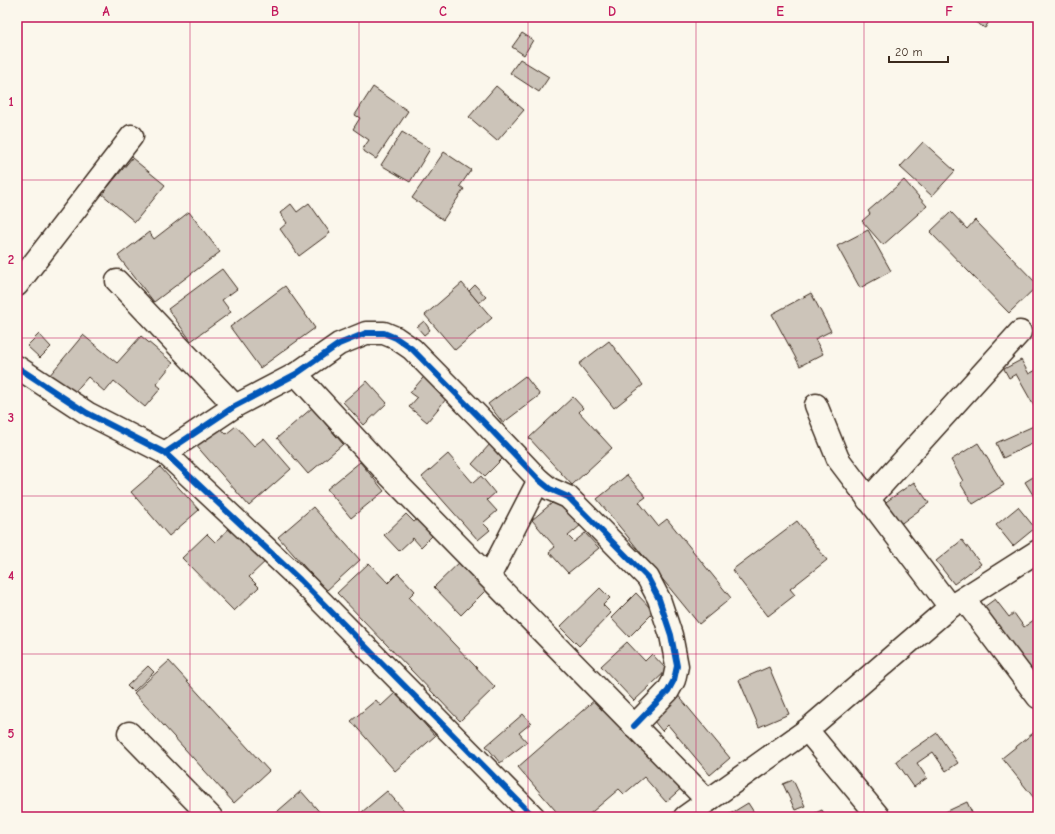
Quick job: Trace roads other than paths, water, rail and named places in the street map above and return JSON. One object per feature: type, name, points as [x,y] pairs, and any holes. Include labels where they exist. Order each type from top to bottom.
[{"type":"street","points":[[17,284],[132,136]]},
{"type":"street","points":[[117,281],[235,406]]},
{"type":"street","points":[[868,500],[1020,332]]},
{"type":"street","points":[[165,453],[235,406],[296,374],[339,344],[366,333],[384,333],[396,338],[412,349],[539,480],[550,489],[568,497],[648,578],[659,599],[671,635],[677,666],[674,680],[668,691],[634,726]]},
{"type":"street","points":[[17,367],[87,413],[165,453],[300,580],[534,817]]},
{"type":"street","points":[[296,374],[388,474],[708,801]]},
{"type":"street","points":[[816,405],[838,459],[868,500],[1038,697]]},
{"type":"street","points":[[489,577],[539,480]]},
{"type":"street","points":[[685,817],[807,730],[956,603],[1038,551]]},
{"type":"street","points":[[807,730],[879,817]]},
{"type":"street","points":[[129,734],[211,817]]}]
